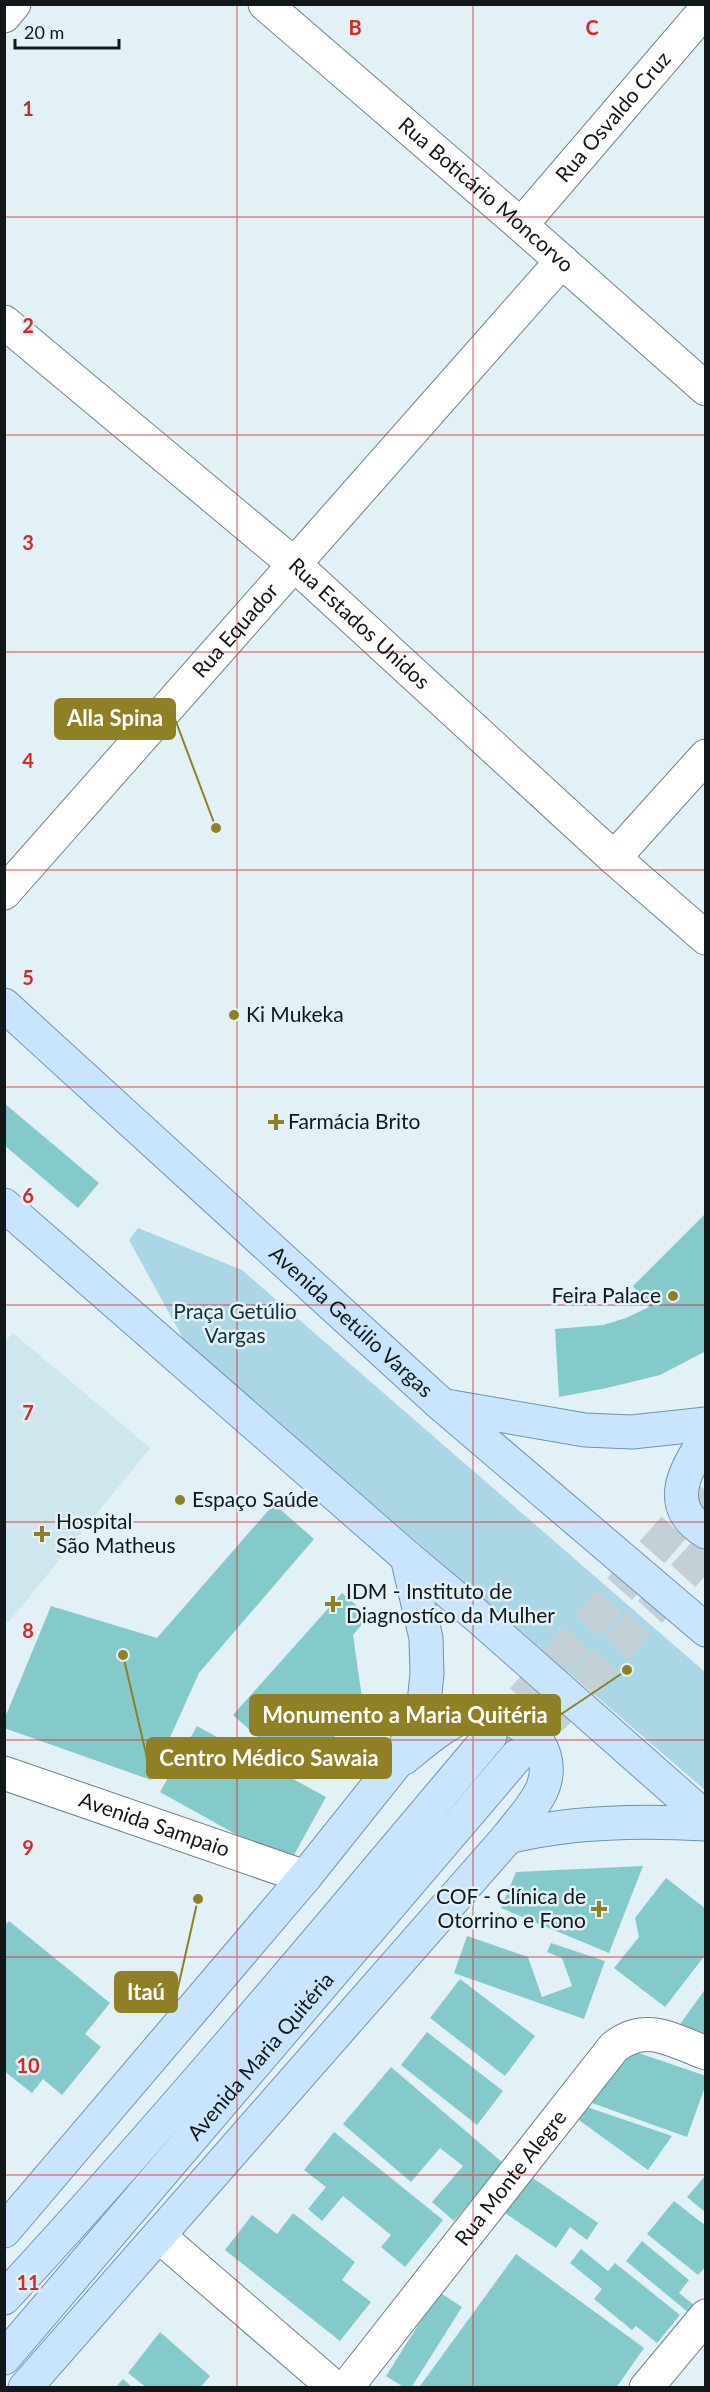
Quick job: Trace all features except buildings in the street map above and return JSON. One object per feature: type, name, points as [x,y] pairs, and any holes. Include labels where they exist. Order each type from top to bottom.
[{"type":"main road","name":"Avenida Getúlio Vargas","points":[[4,1005],[443,1406],[705,1630]]},
{"type":"main road","points":[[4,1205],[476,1615],[705,1818]]},
{"type":"main road","points":[[443,1406],[585,1430],[632,1432],[705,1424]]},
{"type":"main road","points":[[705,1439],[682,1480],[680,1495],[688,1518],[705,1532]]},
{"type":"main road","points":[[4,2231],[305,1876],[396,1763],[415,1728],[424,1703],[427,1674],[426,1638],[407,1557]]},
{"type":"main road","points":[[25,2388],[508,1837],[542,1789],[547,1766],[542,1746],[525,1726],[511,1719],[489,1714],[469,1715],[439,1731],[396,1763]]},
{"type":"main road","name":"Avenida Maria Quitéria","points":[[4,2298],[77,2219],[177,2104],[490,1736]]},
{"type":"main road","name":"Avenida Maria Quitéria","points":[[4,2358],[517,1756]]},
{"type":"main road","points":[[508,1837],[540,1829],[618,1822],[660,1821],[705,1824]]},
{"type":"street","points":[[4,16],[14,4]]},
{"type":"street","name":"Rua Boticário Moncorvo","points":[[265,4],[521,225],[705,389]]},
{"type":"street","name":"Rua Osvaldo Cruz","points":[[521,225],[705,9]]},
{"type":"street","name":"Rua Equador","points":[[4,893],[562,261]]},
{"type":"street","name":"Rua Estados Unidos","points":[[4,322],[295,566],[614,858],[705,938]]},
{"type":"street","points":[[614,858],[705,756]]},
{"type":"street","name":"Avenida Sampaio","points":[[4,1773],[305,1876]]},
{"type":"street","name":"Rua Monte Alegre","points":[[346,2388],[614,2047],[627,2037],[654,2034],[705,2053]]},
{"type":"street","points":[[159,2236],[335,2388]]},
{"type":"street","points":[[646,2388],[705,2316]]},
{"type":"shaded area","name":"Hospital São Matheus","points":[[13,1333],[150,1448],[8,1623],[4,1621],[4,1343]]},
{"type":"green space","name":"Praça Getúlio Vargas","points":[[138,1228],[242,1270],[705,1672],[705,1790],[185,1342],[129,1240]]},
{"type":"tunnel","points":[[490,1736],[706,1491]]},
{"type":"tunnel","points":[[517,1756],[706,1551]]},
{"type":"place","name":"Alla Spina","points":[[216,828]]},
{"type":"place","name":"Ki Mukeka","points":[[234,1015]]},
{"type":"place","name":"Farmácia Brito","points":[[276,1122]]},
{"type":"place","name":"Feira Palace","points":[[673,1296]]},
{"type":"place","name":"Espaço Saúde","points":[[180,1500]]},
{"type":"place","name":"Hospital São Matheus","points":[[42,1534]]},
{"type":"place","name":"IDM - Instituto de Diagnostíco da Mulher","points":[[333,1604]]},
{"type":"place","name":"Centro Médico Sawaia","points":[[123,1655]]},
{"type":"place","name":"Monumento a Maria Quitéria","points":[[627,1670]]},
{"type":"place","name":"Itaú","points":[[198,1899]]},
{"type":"place","name":"COF - Clínica de Otorrino e Fono","points":[[599,1909]]}]
